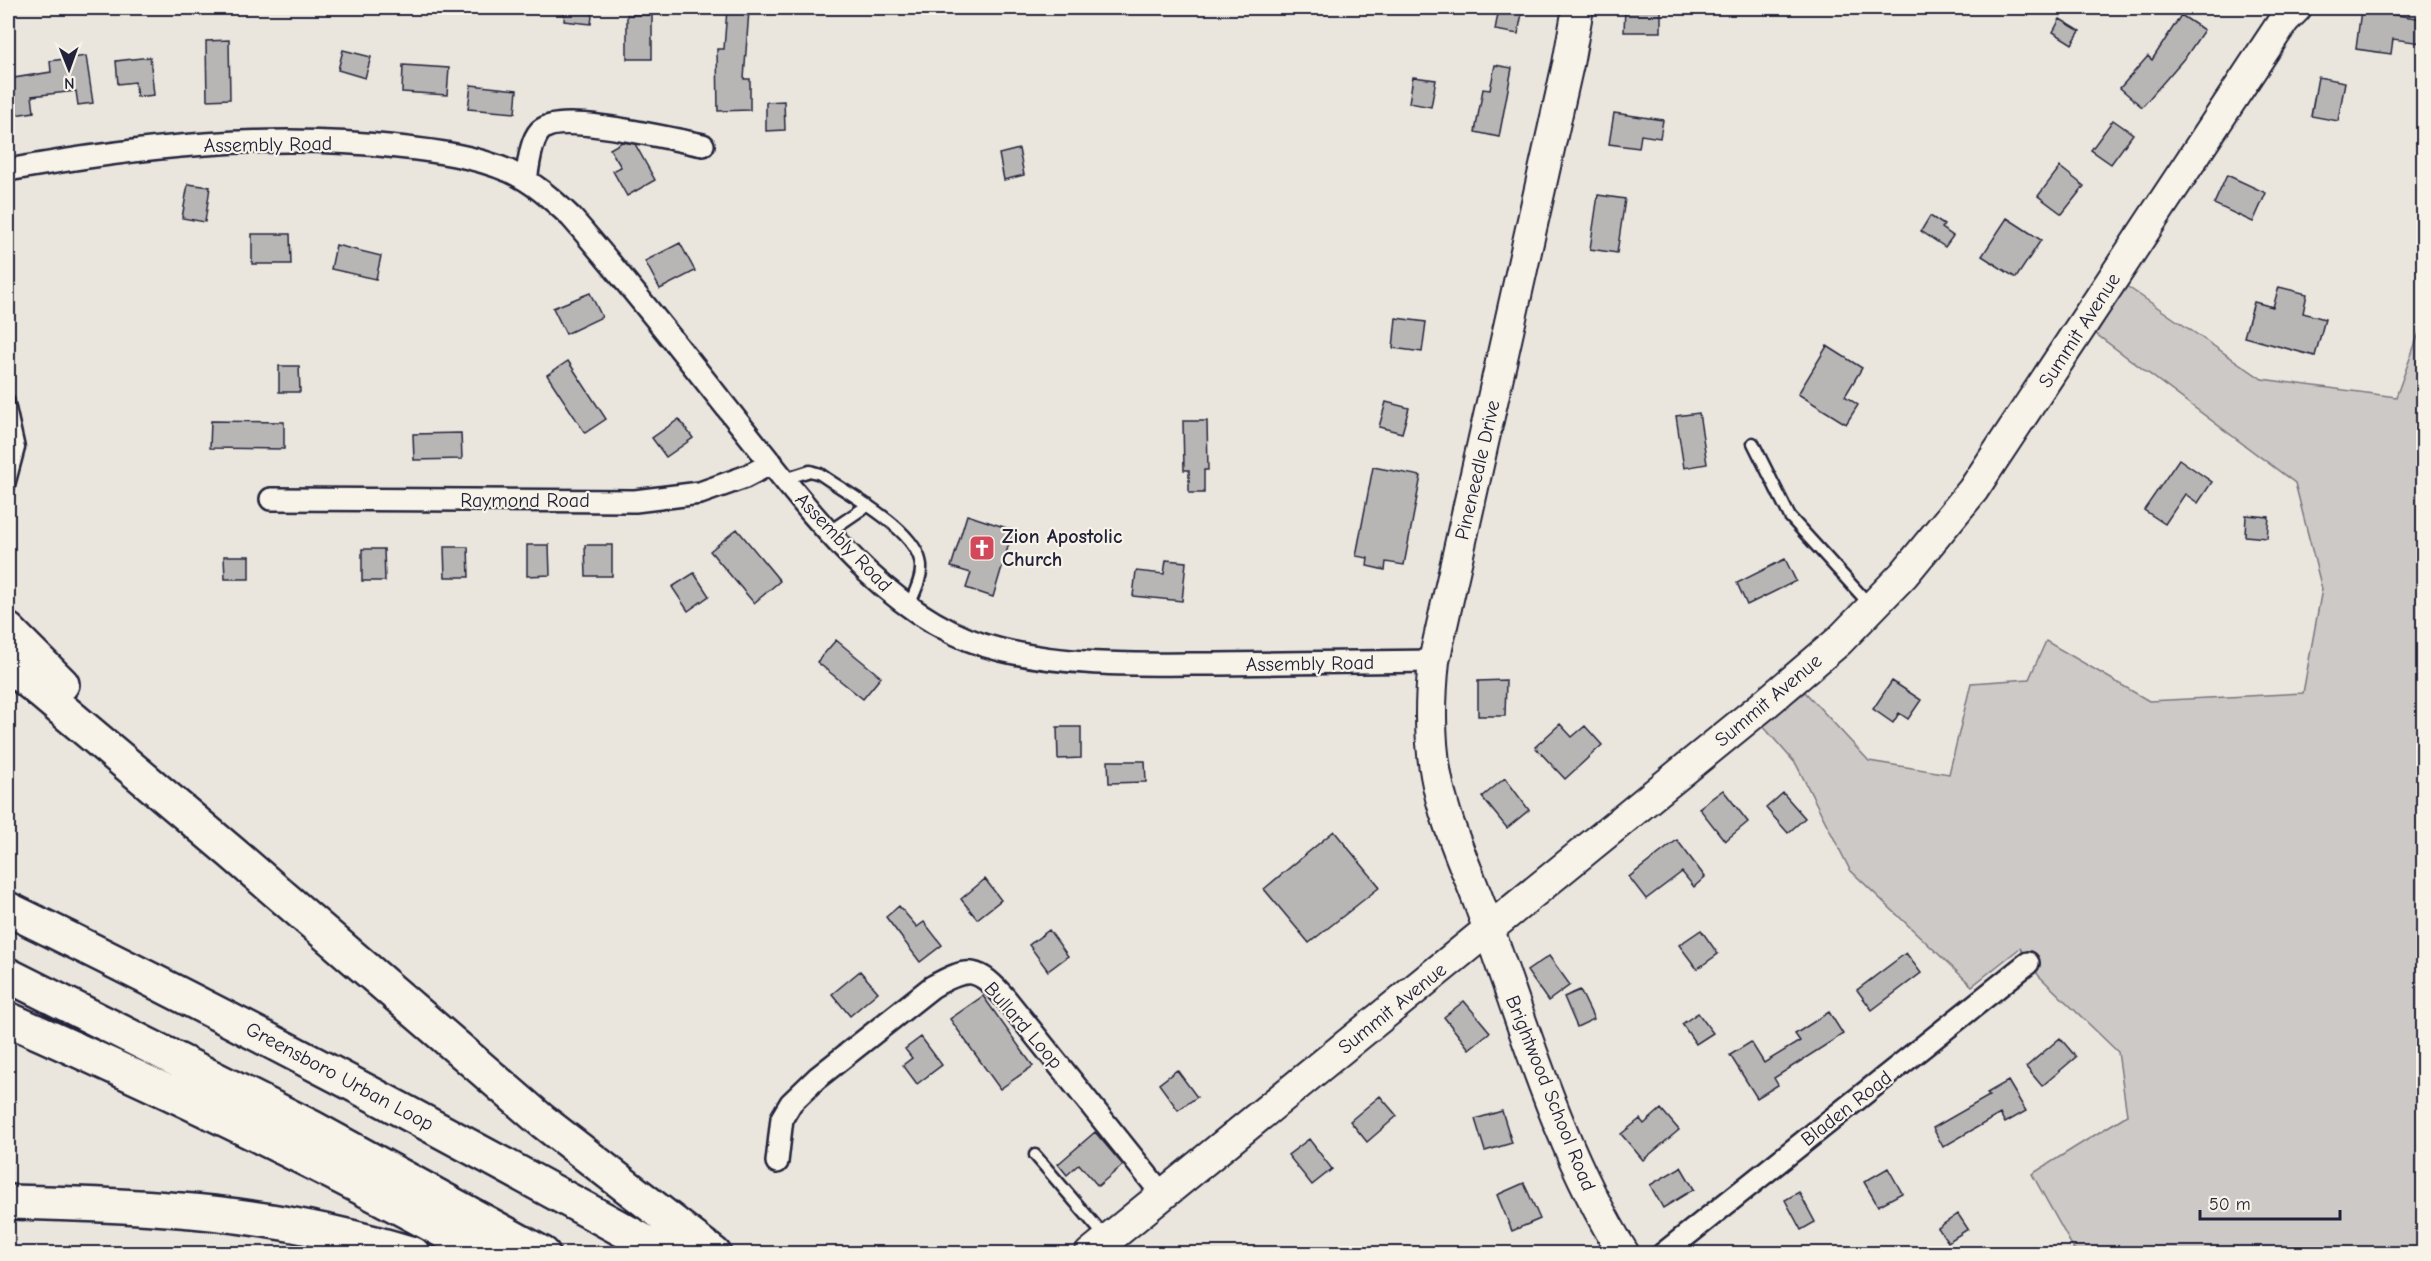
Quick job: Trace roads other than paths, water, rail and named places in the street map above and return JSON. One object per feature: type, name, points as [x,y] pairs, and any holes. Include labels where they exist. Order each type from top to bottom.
[{"type":"highway","points":[[8,630],[231,852]]},
{"type":"highway","points":[[8,663],[542,1119],[714,1254]]},
{"type":"highway","name":"Greensboro Urban Loop","points":[[8,909],[122,964],[339,1075],[667,1254]]},
{"type":"highway","points":[[8,975],[311,1127],[543,1254]]},
{"type":"highway","points":[[8,1019],[286,1149],[410,1212],[485,1254]]},
{"type":"highway","points":[[8,1202],[143,1206],[221,1212],[328,1230],[413,1254]]},
{"type":"main road","name":"Pineneedle Drive","points":[[1488,929],[1452,834],[1436,775],[1431,718],[1434,661],[1566,75],[1578,8]]},
{"type":"main road","name":"Summit Avenue","points":[[1098,1246],[1773,697],[1839,641],[1904,574],[1973,490],[2277,29],[2296,8]]},
{"type":"main road","name":"Brightwood School Road","points":[[1488,929],[1534,1058],[1578,1166],[1624,1254]]},
{"type":"street","points":[[526,179],[535,140],[541,130],[551,124],[581,123],[703,145]]},
{"type":"street","name":"Assembly Road","points":[[8,170],[107,154],[173,147],[308,141],[387,146],[448,154],[492,164],[526,179],[555,202],[593,242],[778,471],[830,531],[873,576],[909,606],[943,628],[999,650],[1066,660],[1175,664],[1434,661]]},
{"type":"street","name":"Raymond Road","points":[[271,499],[646,500],[700,493],[745,477],[778,471]]},
{"type":"street","name":"Bladen Road","points":[[1663,1254],[2028,963]]},
{"type":"street","name":"Bullard Loop","points":[[777,1162],[782,1118],[791,1103],[817,1078],[932,987],[951,976],[976,973],[990,981],[1006,999],[1162,1194]]},
{"type":"lane","points":[[8,399],[19,448],[8,489]]},
{"type":"lane","points":[[1754,443],[1790,517],[1872,607]]},
{"type":"lane","points":[[778,471],[810,471],[820,474],[885,516],[914,547],[921,565],[918,585],[909,606]]},
{"type":"lane","points":[[830,531],[868,505]]},
{"type":"lane","points":[[1035,1155],[1098,1246]]},
{"type":"place","name":"Zion Apostolic Church","points":[[982,548]]}]
